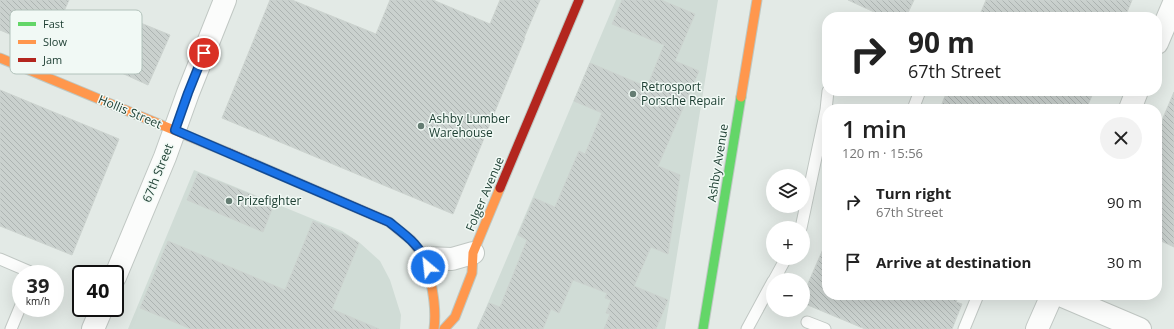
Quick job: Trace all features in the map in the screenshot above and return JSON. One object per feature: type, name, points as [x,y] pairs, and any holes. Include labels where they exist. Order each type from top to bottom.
[{"type":"street","name":"67th Street","points":[[120,265],[175,130],[225,0]]},
{"type":"street","name":"Folger Avenue","points":[[444,329],[455,317],[472,273],[473,253],[579,0]]},
{"type":"street","name":"Ashby Avenue","points":[[703,329],[757,0]]},
{"type":"street","points":[[1162,38],[1174,3]]},
{"type":"street","name":"Hollis Street","points":[[0,58],[10,62]]},
{"type":"street","name":"Hollis Street","points":[[39,74],[175,130],[389,222],[411,240],[426,258],[436,315],[434,329]]},
{"type":"street","points":[[426,258],[452,259],[473,253]]},
{"type":"street","points":[[1038,329],[1050,300]]},
{"type":"street","points":[[1072,300],[1140,329]]},
{"type":"street","points":[[93,329],[98,317]]},
{"type":"lane","points":[[802,221],[822,128]]},
{"type":"lane","points":[[0,259],[14,265]]},
{"type":"lane","points":[[747,329],[766,294]]},
{"type":"lane","points":[[964,329],[976,300]]},
{"type":"lane","points":[[11,329],[16,317]]},
{"type":"lane","points":[[807,322],[825,329]]},
{"type":"shaded area","points":[[616,0],[718,0],[665,329],[477,329]]},
{"type":"shaded area","points":[[194,170],[342,231],[360,243],[380,261],[390,280],[401,315],[400,329],[128,329]]},
{"type":"building","points":[[0,0],[69,0],[65,10],[10,10],[10,34],[0,30]]},
{"type":"building","points":[[270,0],[292,0],[376,34],[390,0],[433,0],[490,24],[500,0],[540,0],[453,214],[222,118]]},
{"type":"building","points":[[622,0],[661,0],[695,14],[675,61],[699,71],[658,166],[680,175],[668,254],[651,247],[634,286],[668,300],[656,329],[604,329],[610,314],[606,313],[611,300],[605,298],[607,293],[573,280],[559,313],[551,309],[543,329],[477,329],[489,303],[500,307],[527,240],[518,235],[534,198],[555,207],[579,151],[585,154],[602,113],[574,101],[590,63],[647,87],[664,45],[612,24]]},
{"type":"building","points":[[848,0],[914,0],[908,12],[874,12]]},
{"type":"building","points":[[986,0],[1132,0],[1127,12],[981,12]]},
{"type":"building","points":[[142,24],[170,35],[148,85],[124,74],[142,74]]},
{"type":"building","points":[[0,90],[119,139],[72,255],[0,226]]},
{"type":"building","points":[[1174,92],[1174,247],[1162,241],[1162,120]]},
{"type":"building","points":[[945,96],[1092,96],[1088,104],[942,104]]},
{"type":"building","name":"Prizefighter","points":[[198,173],[274,204],[263,232],[187,200]]},
{"type":"building","points":[[313,221],[348,236],[359,243],[332,309],[379,329],[191,329],[140,308],[168,241],[285,290]]},
{"type":"building","points":[[822,251],[822,300],[957,300],[956,302],[962,304],[952,329],[865,329],[810,306],[810,279]]},
{"type":"traffic: fast","points":[[703,329],[741,97]]},
{"type":"traffic: slow","points":[[741,97],[757,0]]},
{"type":"traffic: slow","points":[[0,58],[10,62]]},
{"type":"traffic: slow","points":[[39,74],[229,153]]},
{"type":"traffic: slow","points":[[444,329],[455,317],[472,273],[473,253],[500,188]]},
{"type":"traffic: slow","points":[[427,261],[434,303],[434,329]]},
{"type":"traffic: jam","points":[[500,188],[579,0]]},
{"type":"traffic: jam","points":[[229,153],[389,222],[411,240],[427,261]]},
{"type":"place","name":"Retrosport Porsche Repair","points":[[633,94]]},
{"type":"place","name":"Ashby Lumber Warehouse","points":[[421,126]]},
{"type":"place","name":"Prizefighter","points":[[229,201]]},
{"type":"route","points":[[204,53],[175,130],[389,222],[411,240],[426,258],[428,267]]}]
